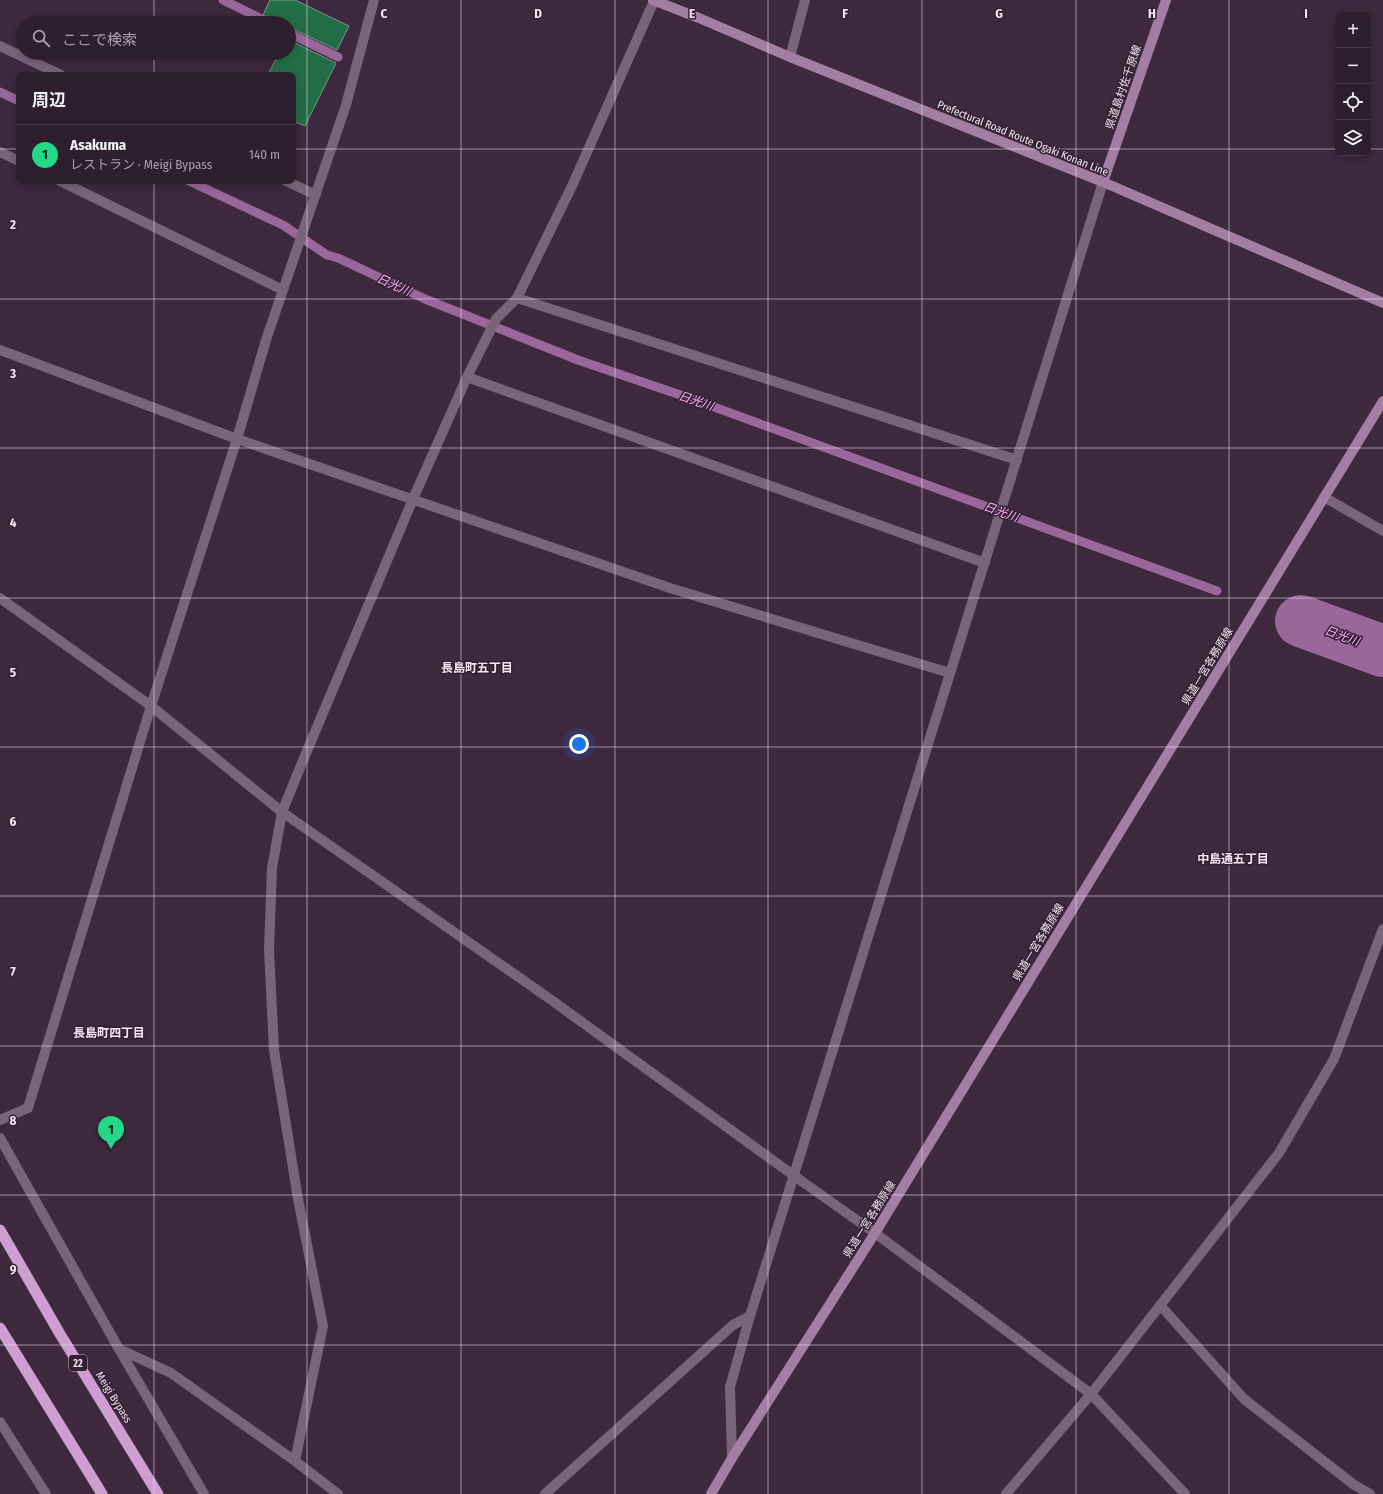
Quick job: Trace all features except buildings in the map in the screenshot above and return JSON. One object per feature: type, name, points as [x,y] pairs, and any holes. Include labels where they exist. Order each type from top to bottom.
[{"type":"highway","name":"Meigi Bypass","points":[[0,1230],[60,1334],[158,1494]]},
{"type":"highway","points":[[0,1328],[102,1494]]},
{"type":"main road","name":"Prefectural Road Route Ogaki Konan Line","points":[[653,0],[790,57],[1103,182],[1383,303]]},
{"type":"main road","name":"県道島村佐千原線","points":[[1103,182],[1166,0]]},
{"type":"main road","name":"県道一宮各務原線","points":[[711,1494],[732,1458],[875,1233],[1383,401]]},
{"type":"street","points":[[0,1120],[28,1108],[151,706],[237,439],[266,340],[346,105],[374,0]]},
{"type":"street","points":[[295,1461],[323,1326],[298,1199],[274,1050],[269,950],[272,868],[282,812],[413,499],[467,377],[496,319],[517,298],[572,186],[653,0]]},
{"type":"street","points":[[790,57],[805,0]]},
{"type":"street","points":[[0,46],[16,54]]},
{"type":"street","points":[[29,60],[55,72]]},
{"type":"street","points":[[0,152],[16,160]]},
{"type":"street","points":[[732,1458],[730,1387],[750,1316],[1103,182]]},
{"type":"street","points":[[66,184],[283,290]]},
{"type":"street","points":[[291,184],[314,199]]},
{"type":"street","points":[[517,298],[1017,460]]},
{"type":"street","points":[[0,350],[237,439],[670,588],[950,673]]},
{"type":"street","points":[[467,377],[985,563]]},
{"type":"street","points":[[1324,497],[1383,531]]},
{"type":"street","points":[[0,598],[151,706],[282,812],[550,999],[875,1233],[1090,1394],[1185,1494]]},
{"type":"street","points":[[1006,1494],[1090,1394],[1279,1153],[1334,1059],[1383,929]]},
{"type":"street","points":[[0,1138],[119,1349],[204,1494]]},
{"type":"street","points":[[1160,1305],[1244,1399],[1353,1484],[1370,1494]]},
{"type":"street","points":[[545,1494],[733,1325],[750,1316]]},
{"type":"street","points":[[119,1349],[171,1373],[295,1461],[338,1494]]},
{"type":"street","points":[[0,1422],[46,1494]]},
{"type":"waterway","points":[[223,0],[256,16]]},
{"type":"waterway","points":[[296,36],[338,57]]},
{"type":"waterway","name":"日光川","points":[[0,92],[16,100]]},
{"type":"waterway","name":"日光川","points":[[195,184],[283,225],[327,255],[338,258],[425,299],[578,360],[695,400],[1217,591]]},
{"type":"waterway","name":"日光川","points":[[1301,621],[1383,651]]},
{"type":"place","name":"Asakuma","points":[[111,1149]]},
{"type":"district","name":"長島町五丁目","points":[[477,668]]},
{"type":"district","name":"中島通五丁目","points":[[1233,859]]},
{"type":"district","name":"長島町四丁目","points":[[109,1033]]}]
